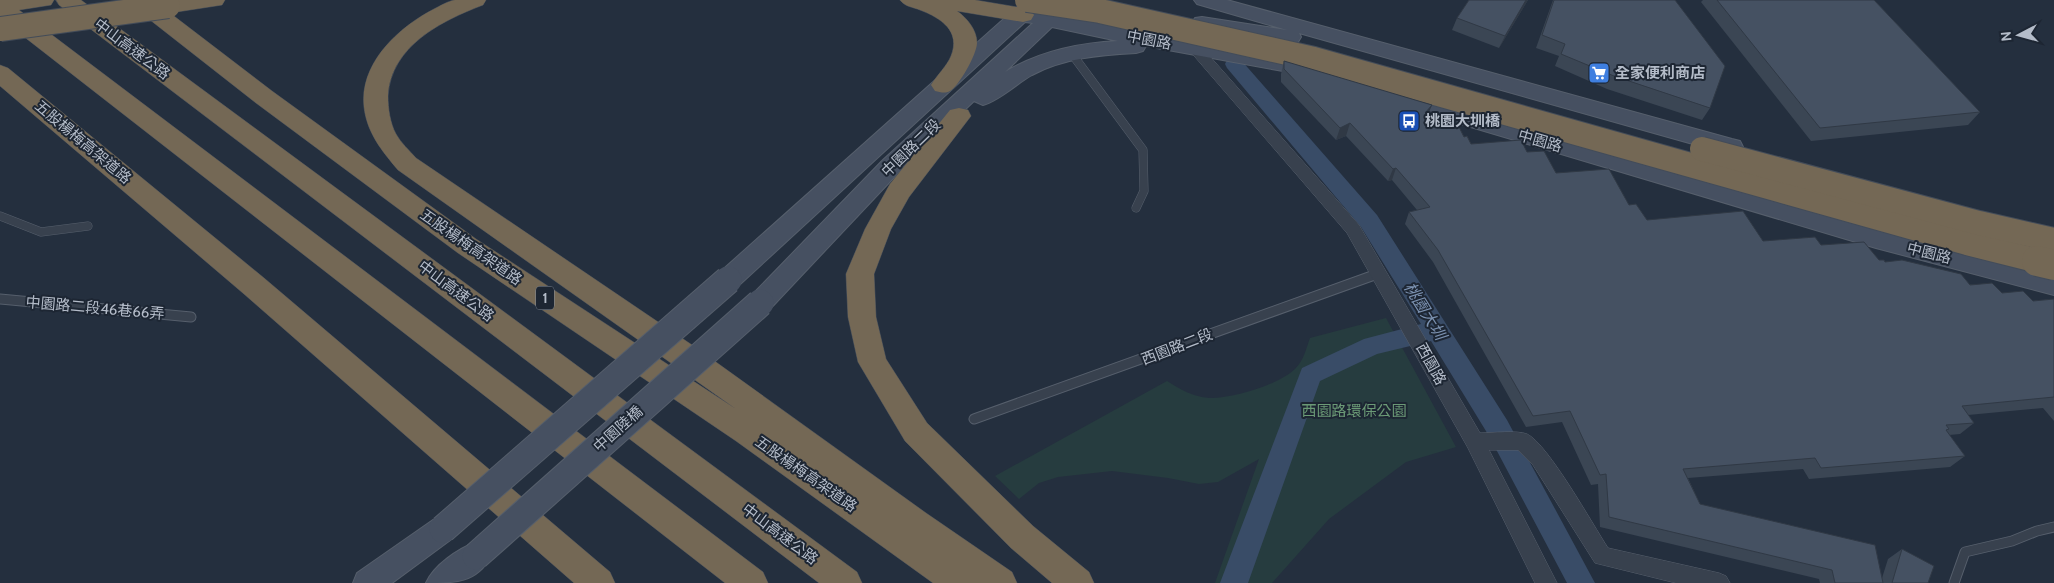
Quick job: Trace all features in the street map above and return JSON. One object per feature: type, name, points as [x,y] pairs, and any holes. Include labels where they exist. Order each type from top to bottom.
[{"type":"highway","points":[[0,6],[43,0]]},
{"type":"highway","name":"中山高速公路","points":[[67,0],[845,583]]},
{"type":"highway","points":[[0,19],[140,0]]},
{"type":"highway","name":"五股楊梅高架道路","points":[[140,0],[264,97],[467,246],[747,432],[960,583]]},
{"type":"highway","points":[[0,30],[214,0]]},
{"type":"highway","points":[[475,0],[433,18],[408,35],[389,56],[378,77],[374,104],[382,131],[407,164],[610,303],[784,427],[937,541],[1000,583]]},
{"type":"highway","points":[[910,0],[927,4],[949,14],[961,28],[966,39],[963,54],[944,85]]},
{"type":"highway","points":[[933,0],[1100,11],[1314,59],[1967,244],[2054,265]]},
{"type":"highway","points":[[1128,0],[1308,40],[1979,223],[2054,240]]},
{"type":"highway","points":[[0,6],[752,583]]},
{"type":"highway","name":"五股楊梅高架道路","points":[[0,73],[246,280],[598,583]]},
{"type":"highway","points":[[959,116],[899,191],[878,228],[860,274],[862,317],[872,362],[916,432],[1022,537],[1076,583]]},
{"type":"main road","name":"中園路二段","points":[[760,303],[916,142],[1069,0]]},
{"type":"main road","points":[[1087,0],[1221,27],[1410,56]]},
{"type":"main road","points":[[1204,0],[1410,56],[1839,178],[2054,231]]},
{"type":"main road","name":"中園路二段","points":[[368,583],[443,529],[728,280],[944,85],[1029,5]]},
{"type":"main road","name":"中園路","points":[[1029,5],[1049,19],[1163,44],[1271,61],[1876,239],[2054,285]]},
{"type":"main road","points":[[916,142],[959,116],[1001,84],[1042,61],[1106,48],[1163,44]]},
{"type":"main road","name":"中園陸橋","points":[[442,583],[476,556],[760,303]]},
{"type":"street","name":"西園路","points":[[1194,48],[1353,229],[1417,337],[1475,442],[1546,583]]},
{"type":"street","points":[[1475,442],[1522,441],[1540,459],[1602,556],[1719,583]]},
{"type":"lane","points":[[1072,54],[1142,150],[1144,191],[1136,208]]},
{"type":"lane","points":[[0,216],[41,232],[88,226]]},
{"type":"lane","name":"西園路二段","points":[[974,419],[1129,365],[1270,311],[1380,274]]},
{"type":"lane","name":"中園路二段46巷66弄","points":[[0,299],[191,317]]},
{"type":"lane","points":[[1954,583],[1965,552],[2012,542],[2036,531],[2054,527]]},
{"type":"green space","name":"西園路環保公園","points":[[1386,318],[1456,447],[1406,462],[1329,519],[1272,583],[1215,583],[1259,459],[1218,482],[1199,484],[1112,471],[1058,477],[1039,483],[1019,499],[995,476],[1167,381],[1187,392],[1209,398],[1219,398],[1254,390],[1278,380],[1295,369],[1303,358],[1310,338]]},
{"type":"building","points":[[1469,0],[1526,0],[1505,36],[1457,18]]},
{"type":"building","points":[[1554,0],[1675,0],[1725,66],[1710,108],[1614,76],[1561,54],[1565,44],[1542,35]]},
{"type":"building","points":[[1717,0],[1874,0],[1980,112],[1820,128]]},
{"type":"building","points":[[1284,61],[1432,105],[1425,113],[1456,121],[1464,137],[1467,136],[1471,144],[1521,140],[1527,152],[1544,151],[1556,173],[1609,169],[1629,205],[1636,204],[1647,220],[1743,211],[1763,241],[1815,237],[1821,245],[1864,242],[1879,260],[1884,260],[1885,262],[1902,260],[1961,274],[1970,285],[1992,283],[2002,293],[2023,291],[2033,301],[2054,299],[2054,397],[1962,406],[1974,423],[1946,425],[1949,429],[1946,430],[1965,456],[1821,468],[1815,458],[1683,469],[1700,504],[1875,545],[1883,583],[1835,583],[1832,570],[1609,517],[1606,474],[1600,475],[1570,411],[1533,416],[1438,250],[1409,212],[1430,207],[1396,168],[1393,169],[1350,123],[1340,128],[1284,69]]},
{"type":"building","points":[[1902,549],[1934,566],[1928,583],[1892,583]]},
{"type":"waterway","name":"桃園大圳","points":[[1234,64],[1369,221],[1498,428],[1581,583]]},
{"type":"waterway","points":[[1234,583],[1310,375],[1372,346],[1436,330]]},
{"type":"place","name":"全家便利商店","points":[[1599,73]]},
{"type":"place","name":"桃園大圳橋","points":[[1409,121]]}]
